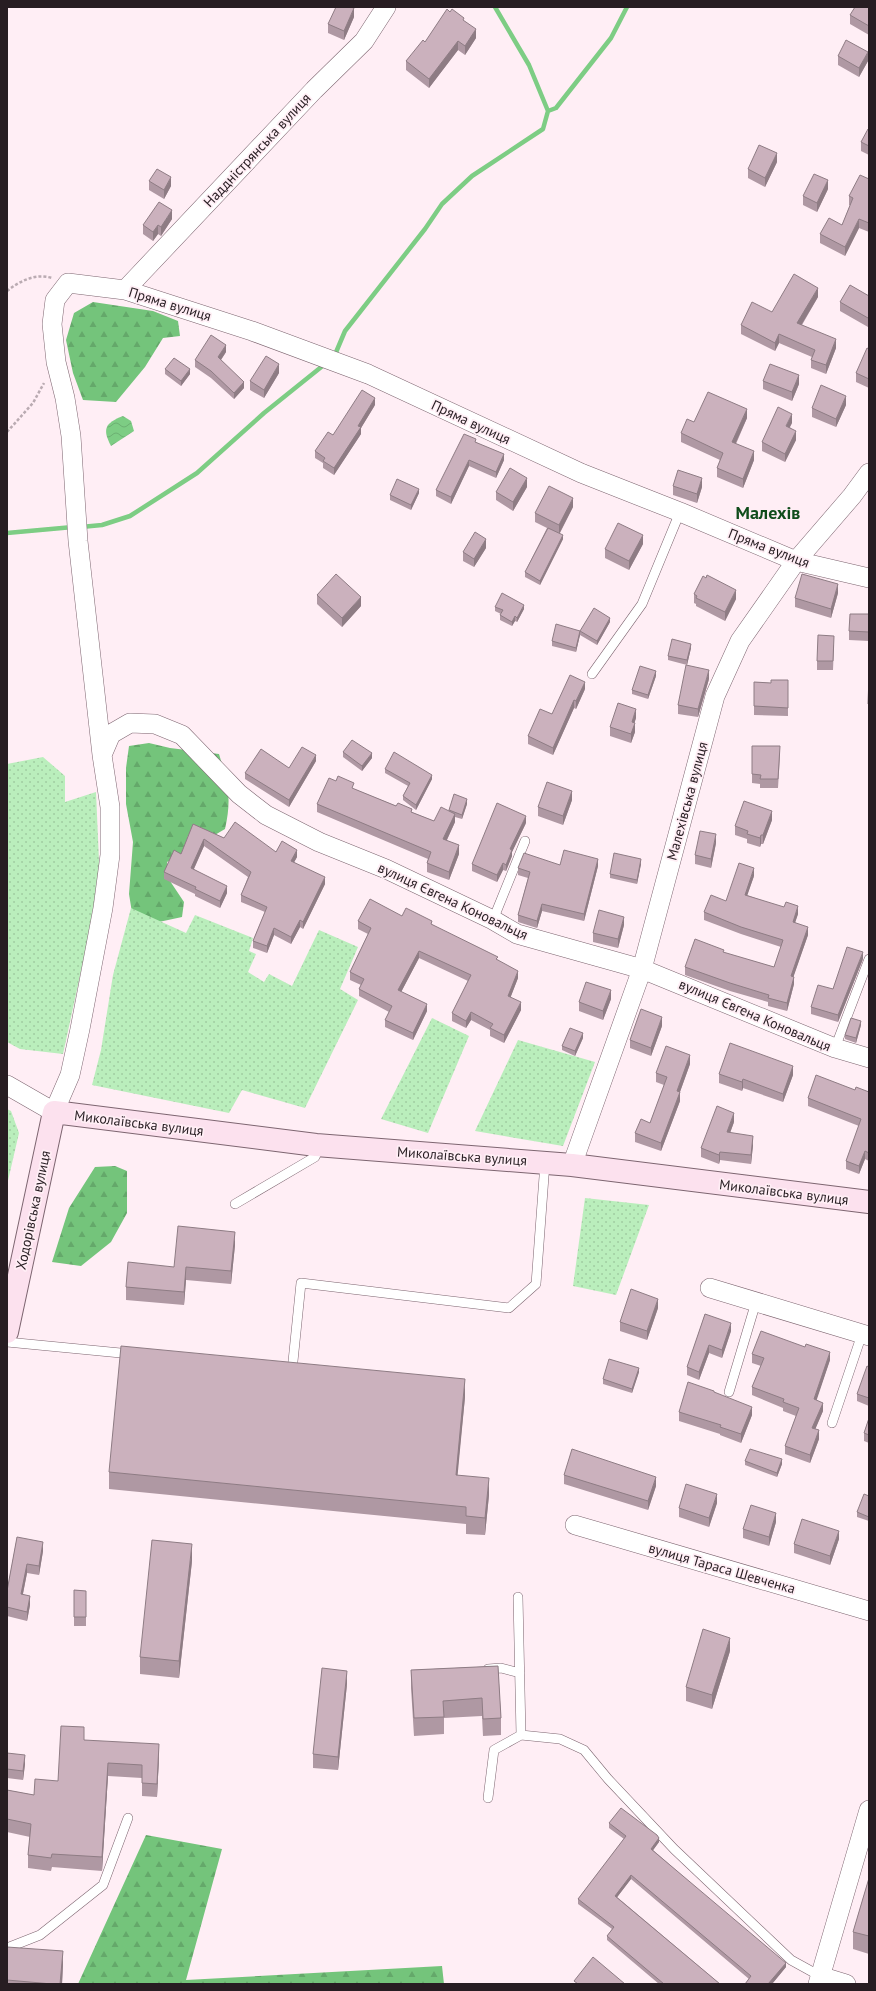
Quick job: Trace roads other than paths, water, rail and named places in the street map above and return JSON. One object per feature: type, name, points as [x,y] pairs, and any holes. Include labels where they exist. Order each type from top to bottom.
[{"type":"main road","name":"Миколаївська вулиця","points":[[54,1112],[320,1145],[572,1165],[869,1202]]},
{"type":"main road","name":"Ходорівська вулиця","points":[[7,1332],[54,1112]]},
{"type":"street","name":"Наддністрянська вулиця","points":[[125,290],[314,90],[364,42],[386,7]]},
{"type":"street","name":"Пряма вулиця","points":[[102,755],[78,541],[71,436],[65,398],[56,362],[52,324],[55,300],[68,283],[125,290],[252,331],[347,365],[581,474],[680,512],[796,561],[869,578]]},
{"type":"street","name":"Малехівська вулиця","points":[[572,1165],[642,969],[715,696],[740,641],[796,561],[852,496],[869,473]]},
{"type":"street","name":"вулиця Євгена Коновальця","points":[[102,755],[111,734],[130,723],[155,724],[182,735],[239,794],[266,815],[320,842],[386,869],[493,920],[517,934],[642,969],[835,1048],[869,1058]]},
{"type":"street","points":[[7,1085],[54,1112],[70,1075],[103,908],[110,855],[110,807],[102,755]]},
{"type":"street","points":[[710,1288],[866,1335]]},
{"type":"street","name":"вулиця Тараса Шевченка","points":[[575,1525],[869,1611]]},
{"type":"street","points":[[846,1984],[819,1980],[869,1810]]},
{"type":"lane","points":[[592,674],[642,604],[680,512]]},
{"type":"lane","points":[[493,920],[525,841]]},
{"type":"lane","points":[[835,1048],[869,959]]},
{"type":"lane","points":[[235,1204],[314,1157],[320,1145]]},
{"type":"lane","points":[[292,1371],[301,1283],[508,1308],[536,1284],[545,1163]]},
{"type":"lane","points":[[729,1392],[756,1302]]},
{"type":"lane","points":[[832,1423],[866,1335]]},
{"type":"lane","points":[[7,1342],[142,1356]]},
{"type":"lane","points":[[518,1597],[521,1735]]},
{"type":"lane","points":[[479,1670],[501,1668],[520,1673]]},
{"type":"lane","points":[[488,1798],[494,1750],[521,1735],[560,1739],[584,1750],[608,1779],[674,1849],[791,1960],[819,1980]]},
{"type":"lane","points":[[7,1948],[40,1935],[103,1885],[128,1818]]},
{"type":"water","points":[[123,416],[131,421],[134,431],[111,446],[106,431],[107,427],[112,421]]},
{"type":"waterway","points":[[334,357],[345,331],[425,229],[442,204],[472,176],[543,129],[548,111],[529,65],[495,7]]},
{"type":"waterway","points":[[548,111],[556,108],[611,38],[627,7]]},
{"type":"waterway","points":[[81,527],[102,525],[130,516],[197,473],[264,413],[325,364]]},
{"type":"waterway","points":[[7,533],[73,527]]},
{"type":"district","name":"Малехів","points":[[768,513]]}]
